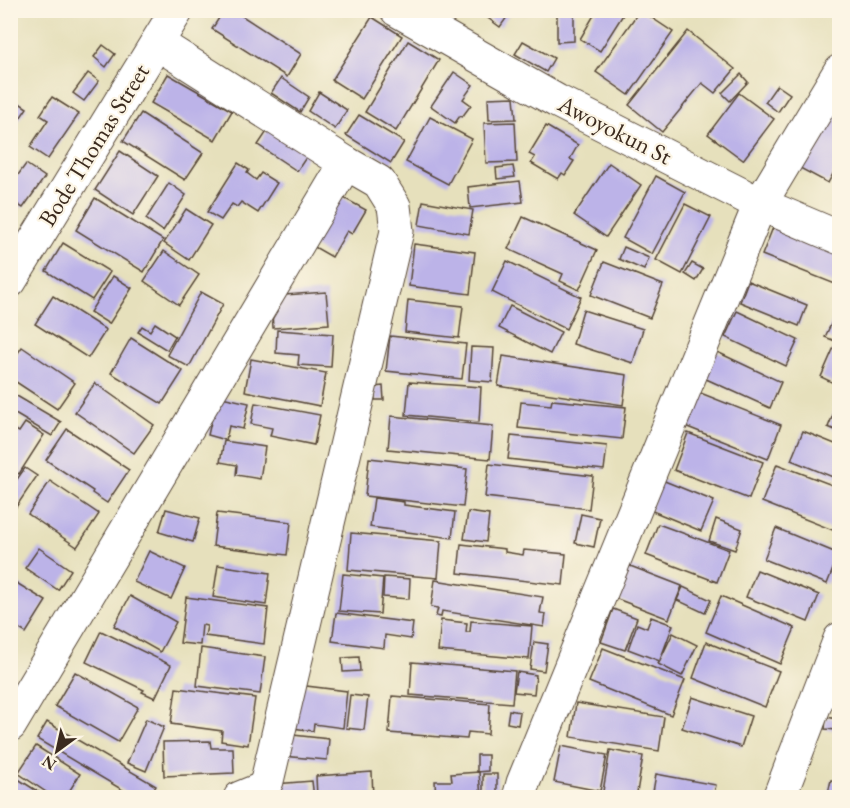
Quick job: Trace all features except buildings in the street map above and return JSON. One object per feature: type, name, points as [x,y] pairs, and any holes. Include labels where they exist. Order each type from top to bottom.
[{"type":"street","name":"Bode Thomas Street","points":[[10,281],[177,10]]},
{"type":"street","name":"Awoyokun St","points":[[397,10],[557,101],[760,204],[840,238]]},
{"type":"street","points":[[157,43],[379,182],[394,206],[397,231],[267,781],[262,789],[240,798]]},
{"type":"street","points":[[519,798],[522,783],[760,204],[840,71]]},
{"type":"street","points":[[10,725],[346,163]]},
{"type":"street","points":[[779,798],[840,639]]}]
